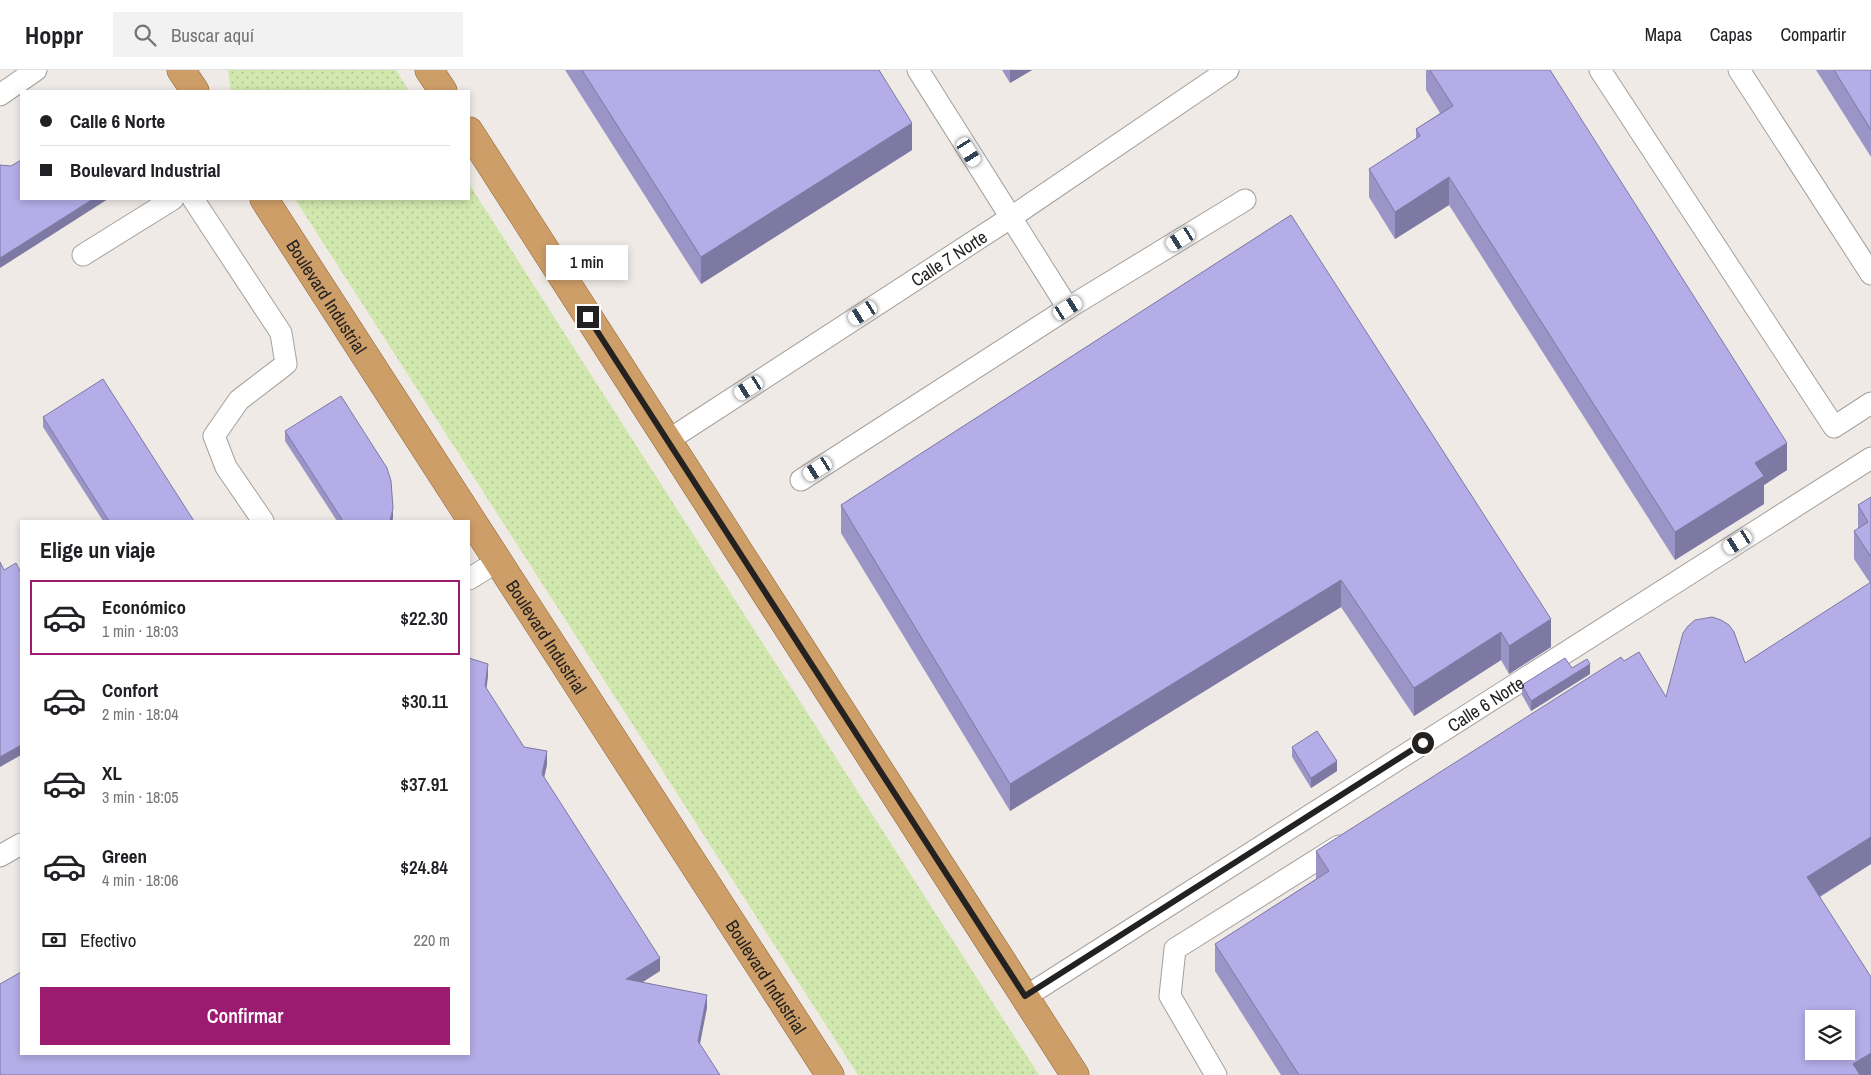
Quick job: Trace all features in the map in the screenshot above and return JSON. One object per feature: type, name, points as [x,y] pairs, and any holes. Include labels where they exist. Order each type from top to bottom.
[{"type":"highway","points":[[181,70],[194,90]]},
{"type":"highway","points":[[429,70],[442,90]]},
{"type":"highway","points":[[470,133],[1075,1075]]},
{"type":"highway","name":"Boulevard Industrial","points":[[265,200],[830,1075]]},
{"type":"lane","points":[[0,95],[36,70]]},
{"type":"lane","points":[[918,70],[1068,308]]},
{"type":"lane","name":"Calle 7 Norte","points":[[667,441],[1010,218],[1228,70]]},
{"type":"lane","points":[[1600,70],[1834,427],[1871,403]]},
{"type":"lane","points":[[1739,70],[1871,274]]},
{"type":"lane","points":[[83,254],[171,200]]},
{"type":"lane","points":[[194,200],[281,333],[286,364],[238,400],[214,436],[226,467],[262,520]]},
{"type":"lane","points":[[801,480],[1068,308],[1245,200]]},
{"type":"lane","name":"Calle 6 Norte","points":[[1025,996],[1871,458]]},
{"type":"lane","points":[[470,578],[498,561]]},
{"type":"lane","points":[[1216,1075],[1170,996],[1175,949],[1359,834]]},
{"type":"lane","points":[[0,856],[20,845]]},
{"type":"green space","points":[[228,70],[396,70],[408,90],[231,90]]},
{"type":"green space","points":[[470,186],[1039,1075],[858,1075],[296,200],[470,200]]},
{"type":"building","points":[[582,70],[879,70],[912,123],[701,257]]},
{"type":"building","points":[[1430,70],[1550,70],[1787,443],[1755,463],[1764,476],[1675,532],[1449,177],[1395,212],[1369,169],[1420,136],[1416,129],[1453,106]]},
{"type":"building","points":[[1834,70],[1871,70],[1871,130]]},
{"type":"building","points":[[20,161],[20,200],[91,200],[0,258],[0,165],[11,166]]},
{"type":"building","points":[[1291,215],[1551,619],[1509,646],[1501,632],[1414,688],[1341,580],[1010,784],[841,505]]},
{"type":"building","points":[[103,379],[193,520],[108,520],[43,417]]},
{"type":"building","points":[[341,396],[387,468],[391,481],[393,508],[390,520],[342,520],[285,431]]},
{"type":"building","points":[[1871,497],[1871,557],[1854,531],[1868,522],[1858,505]]},
{"type":"building","points":[[0,562],[4,570],[16,563],[20,571],[20,746],[0,757]]},
{"type":"building","points":[[1871,582],[1871,837],[1807,877],[1871,977],[1871,1053],[1853,1064],[1860,1075],[1299,1075],[1215,944],[1329,871],[1316,851],[1621,657],[1624,661],[1639,652],[1666,697],[1683,633],[1688,626],[1695,620],[1712,617],[1729,625],[1734,632],[1745,663]]},
{"type":"building","points":[[470,658],[488,664],[485,686],[524,747],[547,751],[542,774],[660,958],[626,979],[707,995],[698,1041],[720,1075],[0,1075],[0,984],[20,973],[20,1055],[470,1055]]},
{"type":"building","points":[[1565,658],[1572,668],[1587,659],[1590,664],[1531,701],[1522,685]]},
{"type":"building","points":[[1317,731],[1337,761],[1311,778],[1292,747]]},
{"type":"route","points":[[588,317],[1025,996],[1423,743]]}]
